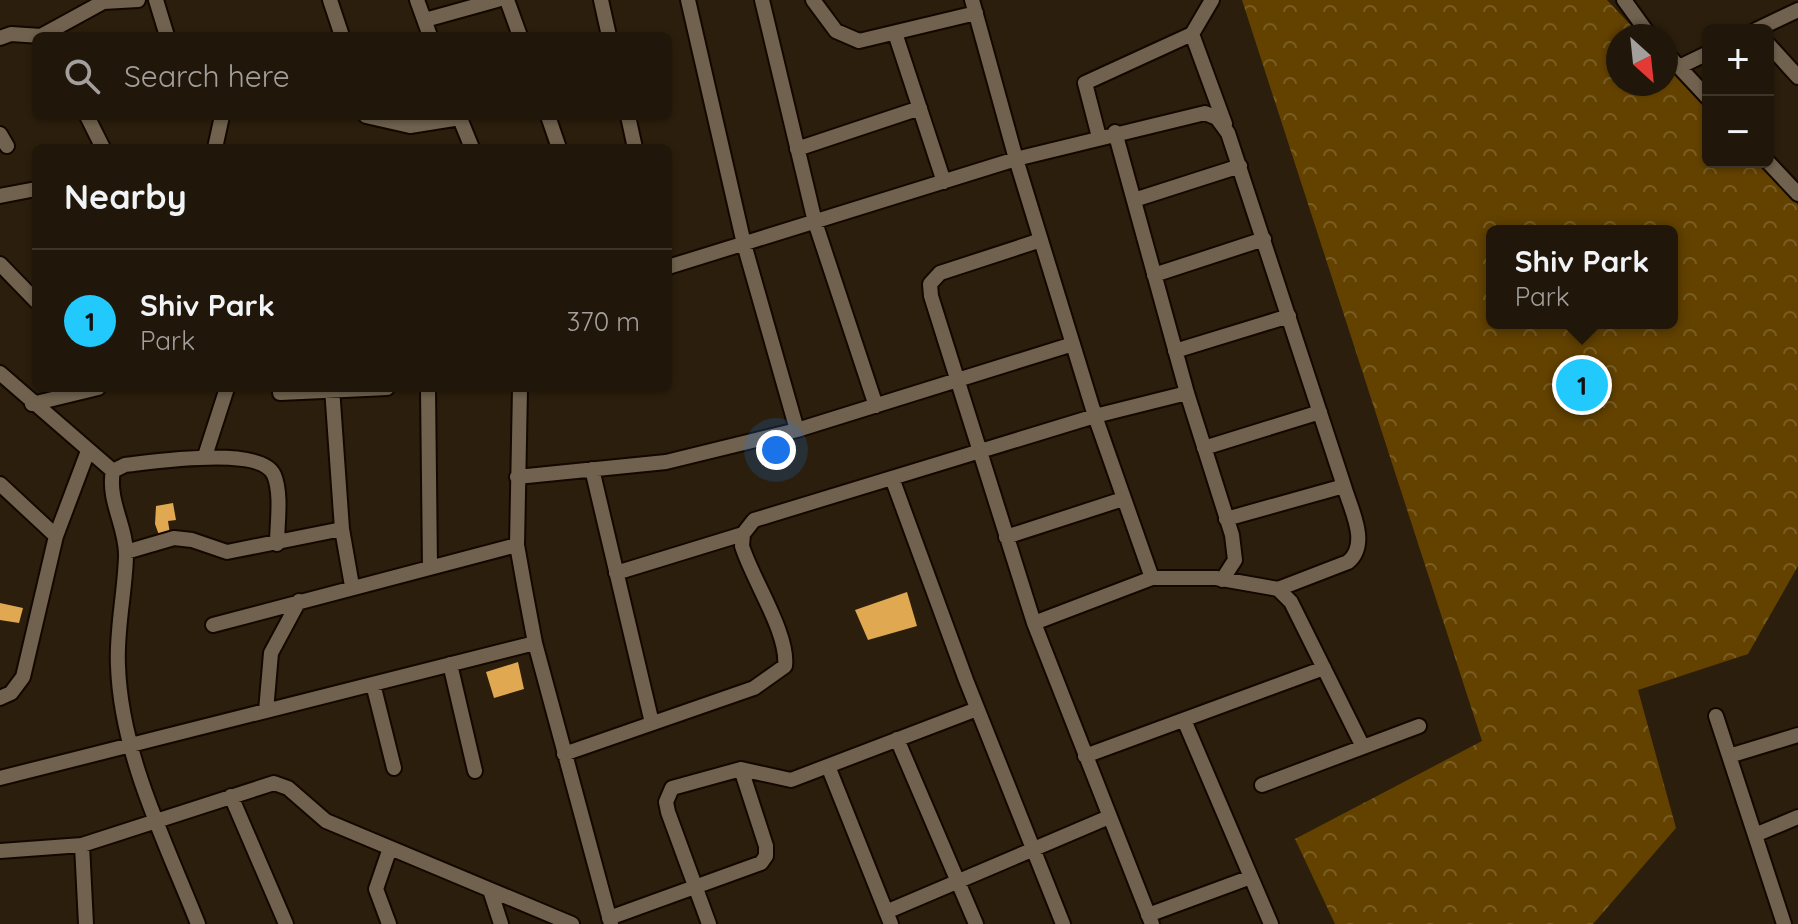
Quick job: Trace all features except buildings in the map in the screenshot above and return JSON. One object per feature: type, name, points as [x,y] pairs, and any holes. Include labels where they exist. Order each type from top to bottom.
[{"type":"street","points":[[52,32],[103,2],[138,0]]},
{"type":"street","points":[[156,0],[166,32]]},
{"type":"street","points":[[330,0],[341,32]]},
{"type":"street","points":[[417,0],[429,32]]},
{"type":"street","points":[[425,20],[497,0]]},
{"type":"street","points":[[507,0],[519,32]]},
{"type":"street","points":[[601,0],[608,32]]},
{"type":"street","points":[[688,0],[744,244],[797,430]]},
{"type":"street","points":[[762,0],[815,222],[876,406]]},
{"type":"street","points":[[813,0],[825,19],[847,38],[859,41],[895,33],[974,7],[1016,159],[1095,416],[1152,578]]},
{"type":"street","points":[[1099,137],[1085,83],[1192,34],[1212,0]]},
{"type":"street","points":[[1624,0],[1641,24]]},
{"type":"street","points":[[1769,24],[1798,10]]},
{"type":"street","points":[[895,33],[944,182]]},
{"type":"street","points":[[1034,623],[1152,578],[1222,580],[1278,589],[1348,562],[1357,555],[1360,545],[1344,486],[1240,166],[1192,34]]},
{"type":"street","points":[[0,38],[32,38]]},
{"type":"street","points":[[1774,51],[1798,77]]},
{"type":"street","points":[[1702,56],[1679,67],[1706,96]]},
{"type":"street","points":[[797,149],[920,108]]},
{"type":"street","points":[[672,266],[1016,159],[1115,132],[1205,113],[1217,118],[1228,133]]},
{"type":"street","points":[[89,120],[101,144]]},
{"type":"street","points":[[216,144],[221,120]]},
{"type":"street","points":[[385,120],[410,126],[443,120]]},
{"type":"street","points":[[461,120],[470,144]]},
{"type":"street","points":[[549,120],[558,144]]},
{"type":"street","points":[[629,120],[634,144]]},
{"type":"street","points":[[1115,132],[1187,393],[1236,551],[1235,560],[1222,580]]},
{"type":"street","points":[[1134,200],[1240,166]]},
{"type":"street","points":[[1774,168],[1798,194]]},
{"type":"street","points":[[0,196],[32,190]]},
{"type":"street","points":[[1154,275],[1264,239]]},
{"type":"street","points":[[1041,240],[934,277],[931,296],[1034,623],[1150,919],[1251,877]]},
{"type":"street","points":[[0,264],[32,297]]},
{"type":"street","points":[[1175,351],[1289,316]]},
{"type":"street","points":[[517,477],[666,462],[797,430],[1073,344]]},
{"type":"street","points":[[0,373],[32,404],[113,471]]},
{"type":"street","points":[[32,404],[82,392]]},
{"type":"street","points":[[205,456],[226,392]]},
{"type":"street","points":[[280,393],[293,392]]},
{"type":"street","points":[[332,392],[342,529],[352,586]]},
{"type":"street","points":[[428,392],[430,568]]},
{"type":"street","points":[[520,392],[517,545],[535,643],[610,921],[761,863],[766,856],[741,769]]},
{"type":"street","points":[[616,573],[743,534],[754,520],[1095,416],[1187,393]]},
{"type":"street","points":[[1204,448],[1320,412]]},
{"type":"street","points":[[0,698],[11,693],[23,677],[56,536],[88,451]]},
{"type":"street","points":[[113,471],[125,465],[205,456],[261,464],[272,471],[277,484],[277,544]]},
{"type":"street","points":[[592,469],[652,723]]},
{"type":"street","points":[[113,471],[113,489],[126,552],[118,665],[131,745],[198,924]]},
{"type":"street","points":[[892,478],[977,709],[1063,924]]},
{"type":"street","points":[[0,484],[56,536]]},
{"type":"street","points":[[1226,519],[1344,486]]},
{"type":"street","points":[[1006,537],[1123,499]]},
{"type":"street","points":[[126,552],[174,538],[192,540],[227,552],[342,529]]},
{"type":"street","points":[[564,754],[754,688],[775,677],[785,666],[786,656],[746,560],[743,534]]},
{"type":"street","points":[[213,625],[517,545]]},
{"type":"street","points":[[1278,589],[1291,602],[1363,747]]},
{"type":"street","points":[[266,711],[271,653],[299,601]]},
{"type":"street","points":[[0,778],[535,643]]},
{"type":"street","points":[[450,664],[475,771]]},
{"type":"street","points":[[1085,756],[1324,668]]},
{"type":"street","points":[[373,684],[394,768]]},
{"type":"street","points":[[709,924],[668,812],[668,793],[678,784],[741,769],[791,780],[977,709]]},
{"type":"street","points":[[1716,716],[1784,924]]},
{"type":"street","points":[[1184,720],[1271,924]]},
{"type":"street","points":[[1262,785],[1419,726]]},
{"type":"street","points":[[1729,756],[1798,735]]},
{"type":"street","points":[[897,739],[976,924]]},
{"type":"street","points":[[828,766],[888,918],[957,880],[1109,817]]},
{"type":"street","points":[[0,851],[82,845],[274,783],[288,788],[326,821],[572,924]]},
{"type":"street","points":[[231,796],[286,924]]},
{"type":"street","points":[[1755,835],[1798,817]]},
{"type":"street","points":[[82,845],[86,924]]},
{"type":"street","points":[[389,924],[376,889],[390,848]]},
{"type":"street","points":[[490,890],[501,924]]},
{"type":"green space","points":[[1242,0],[1607,0],[1630,24],[1606,24],[1606,96],[1678,96],[1678,76],[1702,102],[1702,168],[1764,168],[1798,205],[1798,566],[1748,654],[1638,690],[1676,828],[1593,924],[1335,924],[1295,839],[1482,741]]},
{"type":"place","name":"Shiv Park","points":[[1582,385]]}]
